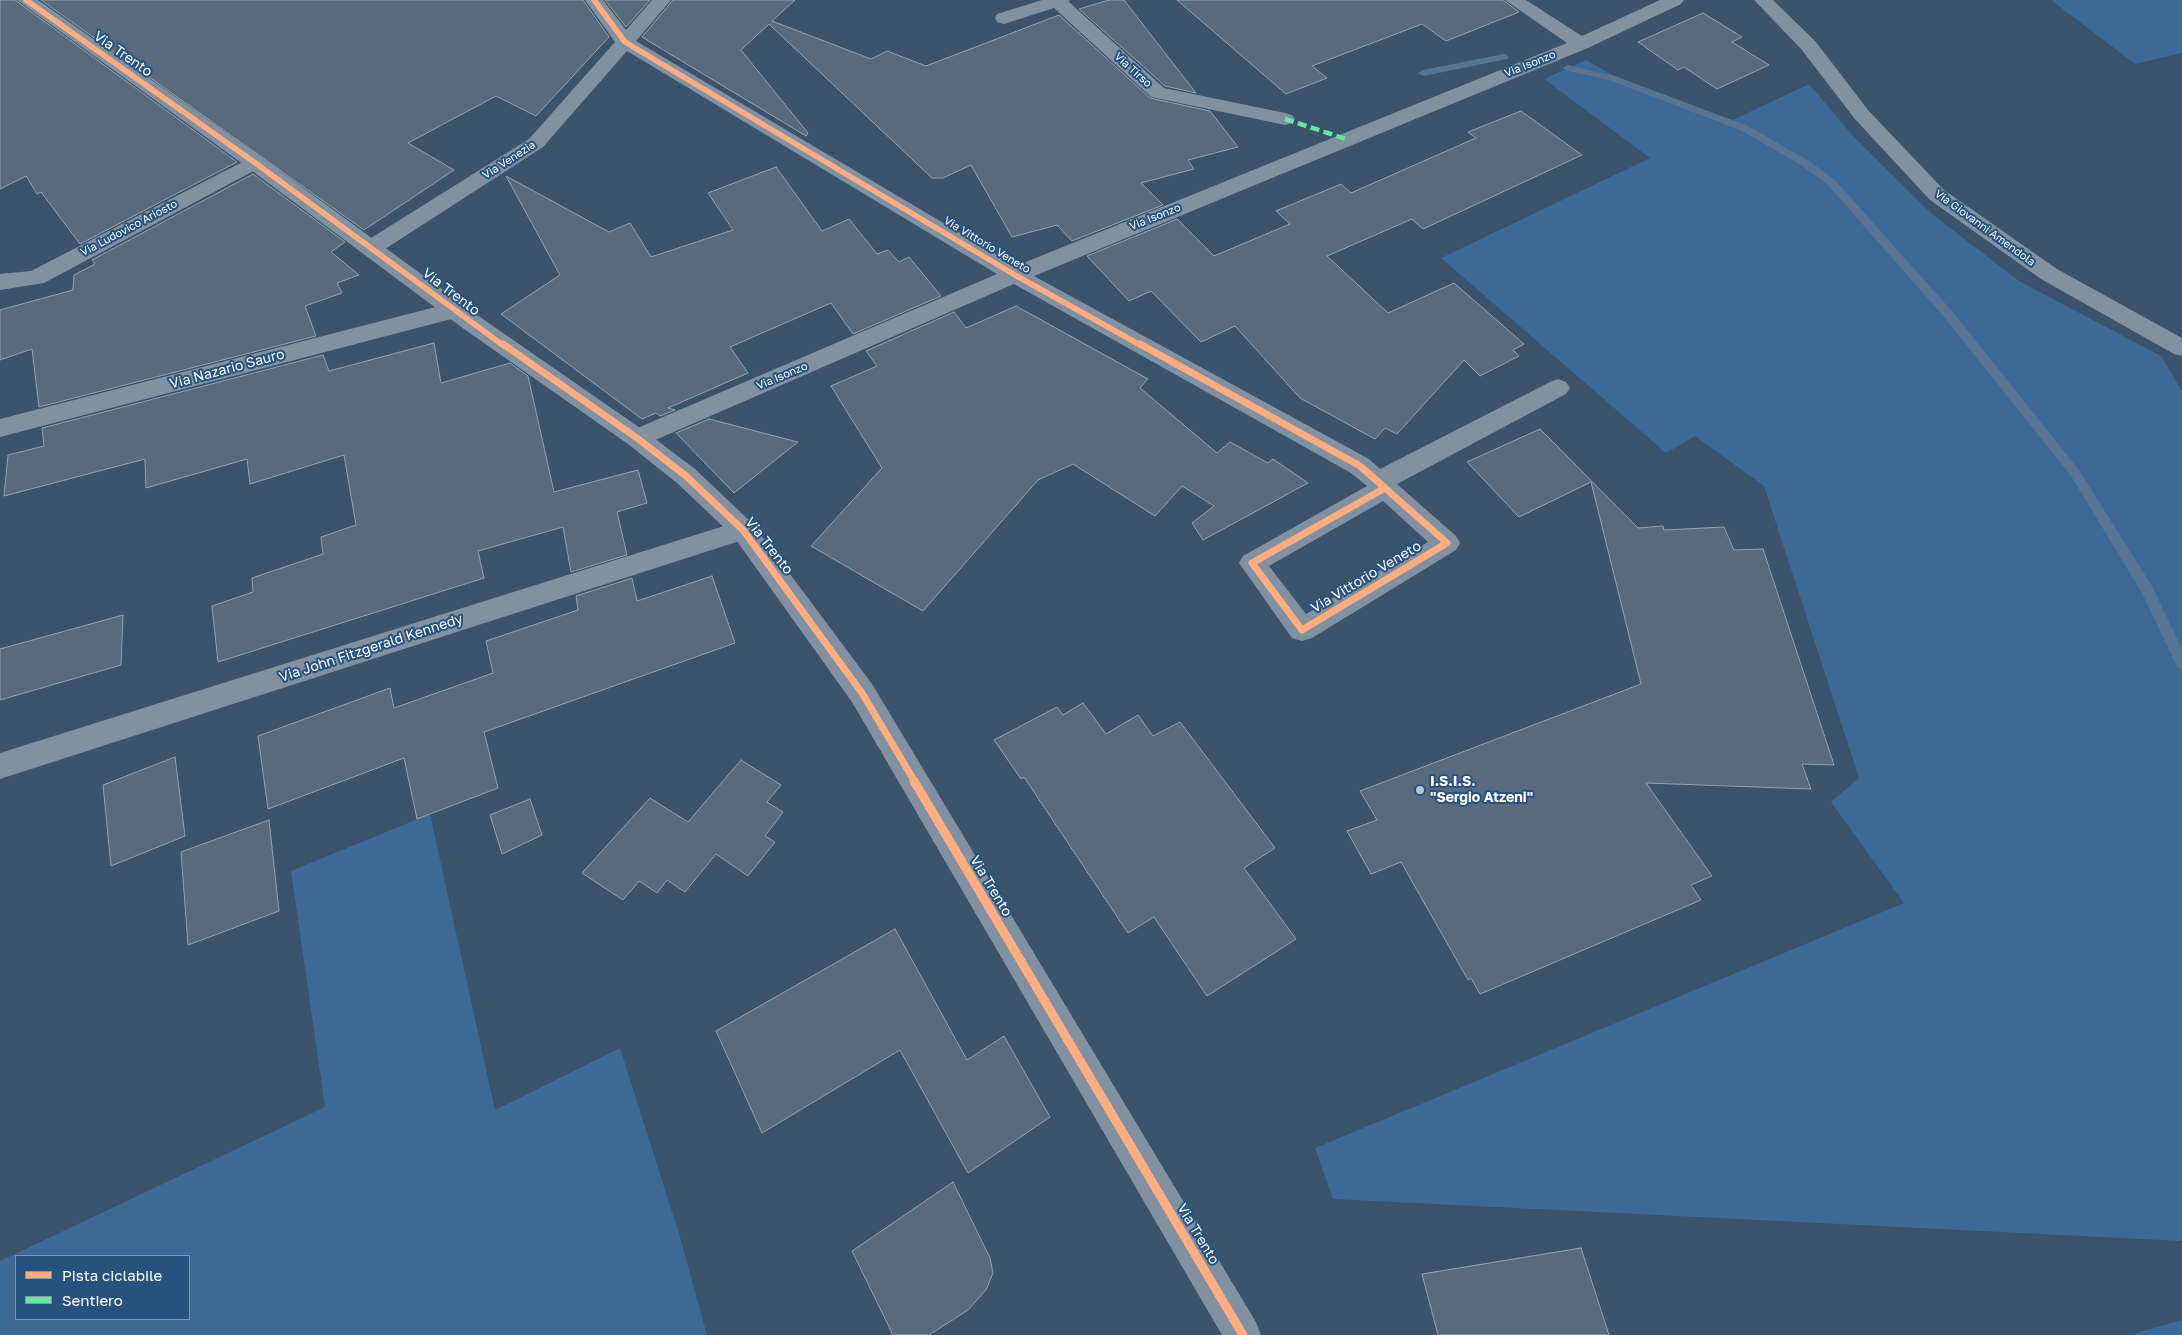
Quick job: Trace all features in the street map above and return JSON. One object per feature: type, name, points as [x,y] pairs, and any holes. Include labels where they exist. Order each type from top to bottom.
[{"type":"street","name":"Via Trento","points":[[26,0],[254,162],[455,310],[637,438],[686,476],[743,530],[862,693],[1232,1331]]},
{"type":"street","name":"Via Vittorio Veneto","points":[[594,0],[625,42],[1016,275],[1360,466],[1382,485],[1447,542],[1302,630],[1252,563],[1382,485],[1558,388]]},
{"type":"street","name":"Via Venezia","points":[[371,248],[536,143],[662,0]]},
{"type":"street","points":[[1514,0],[1581,44]]},
{"type":"street","name":"Via Isonzo","points":[[637,438],[1016,275],[1581,44],[1675,0]]},
{"type":"street","name":"Via Giovanni Amendola","points":[[1763,0],[1809,46],[1861,114],[1937,195],[2049,274],[2182,348]]},
{"type":"street","name":"Via Tirso","points":[[1004,18],[1059,1],[1158,93],[1284,119]]},
{"type":"street","name":"Via Ludovico Ariosto","points":[[0,282],[36,278],[254,162]]},
{"type":"street","name":"Via Nazario Sauro","points":[[0,428],[455,310]]},
{"type":"street","name":"Via John Fitzgerald Kennedy","points":[[0,766],[743,530]]},
{"type":"shaded area","points":[[2051,0],[2182,0],[2182,53],[2135,64]]},
{"type":"shaded area","points":[[1586,60],[1639,90],[1724,124],[1809,84],[1855,138],[1932,214],[2019,281],[2161,356],[2182,391],[2182,1241],[1333,1199],[1315,1148],[1904,903],[1831,802],[1859,778],[1764,486],[1695,436],[1666,453],[1441,258],[1650,158],[1544,79]]},
{"type":"shaded area","points":[[430,814],[495,1110],[620,1048],[680,1237],[707,1335],[0,1335],[0,1261],[325,1107],[291,871]]},
{"type":"shaded area","points":[[2182,1320],[2182,1335],[2129,1335]]},
{"type":"building","points":[[0,0],[15,0],[237,162],[80,244],[41,192],[37,194],[26,176],[0,189]]},
{"type":"building","points":[[41,0],[583,0],[609,37],[536,116],[496,96],[408,143],[454,170],[364,230]]},
{"type":"building","points":[[605,0],[650,0],[626,27]]},
{"type":"building","points":[[673,0],[795,0],[772,21],[871,59],[887,51],[926,66],[1059,15],[1150,98],[1210,111],[1238,147],[1188,160],[1194,169],[1141,183],[1163,205],[1072,241],[1057,225],[1012,237],[971,165],[943,178],[932,178],[769,24],[741,50],[808,133],[806,136],[642,37]]},
{"type":"building","points":[[1109,0],[1124,0],[1196,93],[1165,86],[1079,9]]},
{"type":"building","points":[[1177,0],[1503,0],[1519,12],[1446,41],[1422,24],[1312,66],[1327,78],[1286,94]]},
{"type":"building","points":[[1703,13],[1742,37],[1732,42],[1769,65],[1717,89],[1684,67],[1678,70],[1638,42]]},
{"type":"building","points":[[1521,111],[1582,155],[1423,229],[1412,219],[1327,256],[1388,313],[1454,283],[1524,344],[1513,350],[1519,356],[1480,376],[1464,360],[1397,434],[1385,428],[1375,439],[1300,398],[1235,326],[1201,342],[1151,291],[1129,301],[1087,256],[1177,219],[1214,256],[1290,224],[1276,211],[1341,184],[1351,193],[1476,138],[1468,132]]},
{"type":"building","points":[[776,167],[822,231],[849,219],[877,254],[888,250],[899,262],[909,257],[941,296],[853,334],[831,303],[730,347],[748,373],[668,408],[675,410],[660,416],[656,413],[642,419],[501,314],[560,275],[506,176],[609,232],[630,223],[651,257],[733,230],[708,193]]},
{"type":"building","points":[[253,174],[345,242],[331,252],[359,275],[337,283],[342,293],[305,306],[316,336],[39,407],[32,349],[0,360],[0,310],[73,290],[74,275],[95,264],[92,260]]},
{"type":"building","points":[[1016,306],[1148,379],[1140,388],[1217,453],[1230,442],[1268,463],[1273,459],[1308,483],[1203,540],[1192,523],[1214,506],[1182,486],[1155,516],[1073,464],[1038,480],[923,611],[811,546],[882,468],[831,386],[877,366],[866,351],[954,312],[966,328]]},
{"type":"building","points":[[434,343],[441,383],[510,363],[528,376],[554,492],[638,470],[647,503],[617,512],[627,555],[571,572],[563,527],[478,551],[484,578],[218,662],[212,606],[253,592],[252,578],[323,554],[321,537],[356,525],[344,455],[250,484],[247,459],[146,488],[145,459],[4,496],[8,455],[44,446],[42,428],[323,355],[329,371]]},
{"type":"building","points":[[709,419],[798,442],[734,493],[676,433]]},
{"type":"building","points":[[1540,429],[1638,528],[1663,526],[1664,530],[1724,527],[1734,550],[1763,549],[1834,765],[1802,764],[1811,789],[1646,783],[1712,876],[1691,885],[1701,900],[1480,994],[1471,978],[1468,980],[1401,862],[1371,874],[1347,831],[1377,820],[1360,791],[1641,684],[1591,482],[1519,517],[1467,462]]},
{"type":"building","points":[[712,576],[735,643],[484,732],[498,788],[417,819],[404,758],[268,809],[258,736],[390,688],[394,708],[493,673],[486,641],[578,610],[576,596],[632,578],[637,601]]},
{"type":"building","points":[[123,615],[121,665],[0,700],[0,649]]},
{"type":"building","points":[[1083,703],[1106,734],[1138,715],[1153,736],[1180,722],[1275,848],[1244,868],[1296,939],[1207,996],[1154,917],[1128,933],[1024,777],[1021,779],[994,740],[1057,707],[1063,715]]},
{"type":"building","points":[[175,757],[185,836],[111,866],[103,785]]},
{"type":"building","points":[[741,760],[781,785],[767,802],[783,812],[765,836],[775,842],[748,876],[716,854],[685,892],[667,880],[657,893],[639,881],[623,900],[582,873],[650,798],[688,822]]},
{"type":"building","points":[[530,799],[542,835],[502,854],[490,815]]},
{"type":"building","points":[[269,820],[279,911],[188,945],[181,852]]},
{"type":"building","points":[[895,929],[967,1060],[1004,1036],[1050,1117],[968,1173],[900,1050],[762,1133],[716,1031]]},
{"type":"building","points":[[953,1182],[990,1258],[993,1273],[986,1290],[968,1310],[929,1335],[893,1335],[852,1251]]},
{"type":"building","points":[[1581,1248],[1609,1335],[1438,1335],[1422,1274]]},
{"type":"waterway","points":[[1423,73],[1504,57]]},
{"type":"waterway","points":[[1568,68],[1612,78],[1744,128],[1805,163],[1831,182],[1948,314],[2075,473],[2147,590],[2182,663]]},
{"type":"marked path","points":[[1285,119],[1346,139]]},
{"type":"cycle path","points":[[26,0],[254,162],[472,323],[637,438],[686,476],[743,530],[862,693],[1243,1335]]},
{"type":"cycle path","points":[[594,0],[625,42],[1015,275],[1360,466],[1385,488],[1447,543],[1302,630],[1252,563],[1385,488]]},
{"type":"place","name":"I.S.I.S. \"Sergio Atzeni\"","points":[[1420,790]]}]
